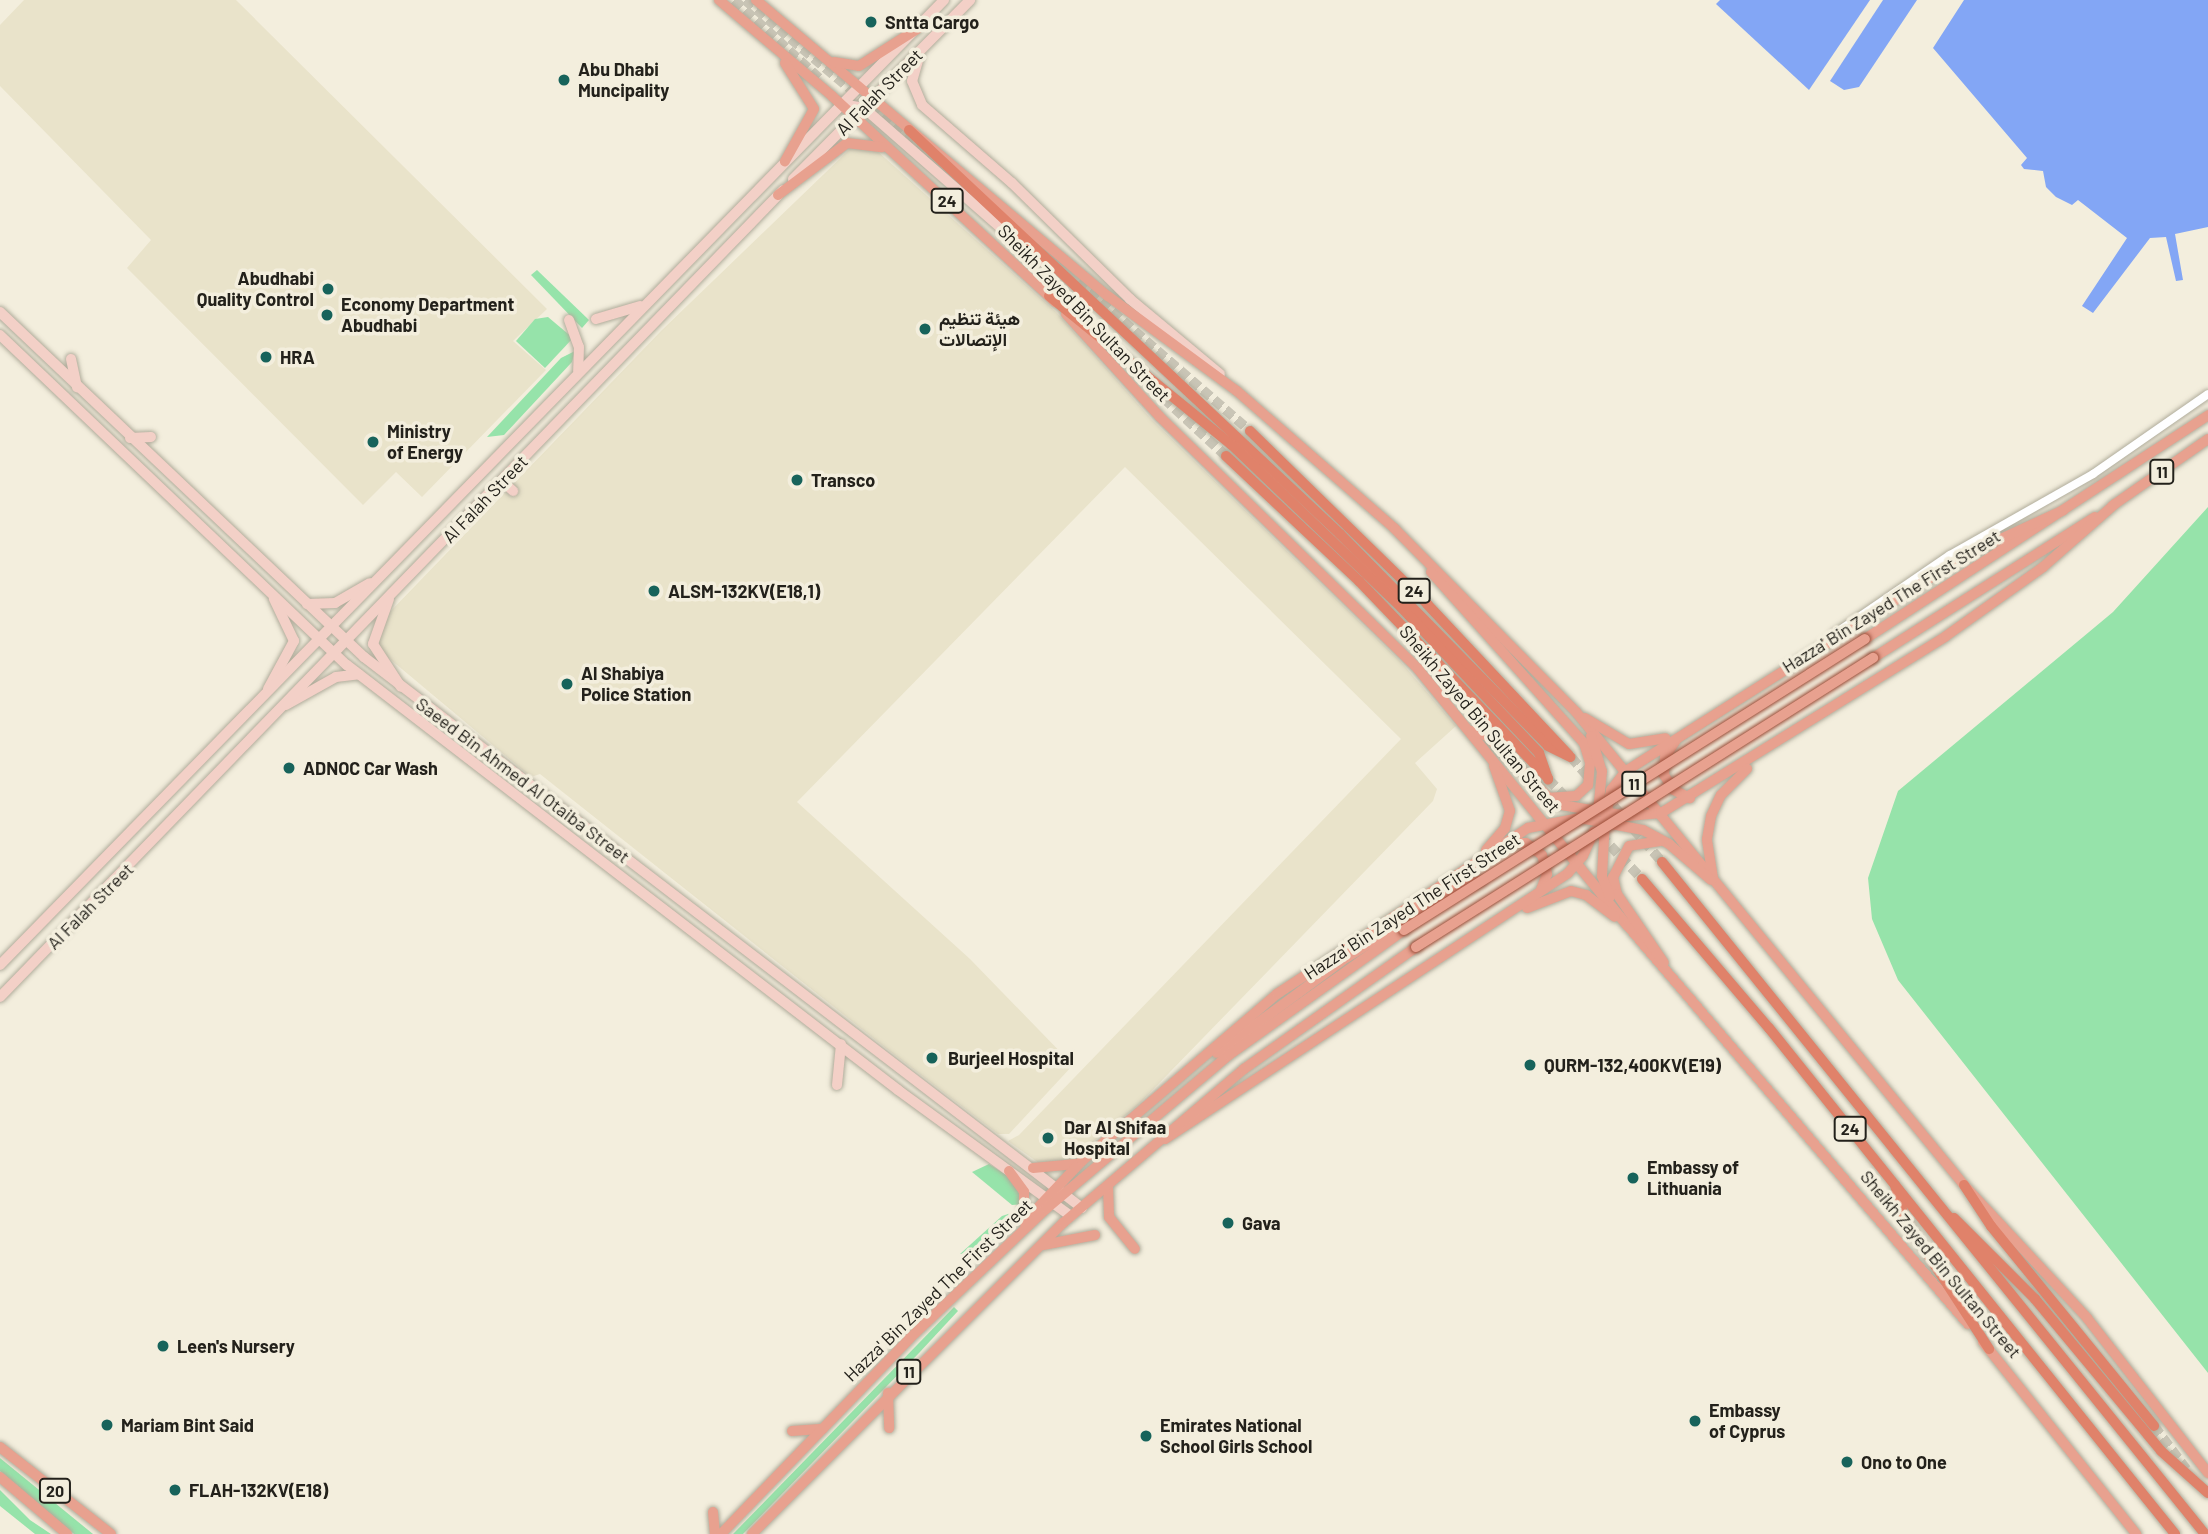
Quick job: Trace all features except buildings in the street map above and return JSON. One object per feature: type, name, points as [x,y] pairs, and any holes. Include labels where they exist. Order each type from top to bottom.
[{"type":"highway","points":[[909,130],[1063,271]]},
{"type":"highway","name":"Sheikh Zayed Bin Sultan Street","points":[[1063,271],[1340,534],[1548,746],[1571,757],[1427,604],[1250,431]]},
{"type":"highway","name":"Sheikh Zayed Bin Sultan Street","points":[[1049,296],[1232,445],[1401,607],[1539,753],[1548,779],[1359,581],[1226,456]]},
{"type":"highway","name":"Sheikh Zayed Bin Sultan Street","points":[[1662,862],[2205,1534]]},
{"type":"highway","name":"Sheikh Zayed Bin Sultan Street","points":[[1642,879],[1895,1185],[2175,1534]]},
{"type":"highway","points":[[1895,1185],[1905,1219],[1989,1349]]},
{"type":"highway","name":"24","points":[[1964,1185],[1991,1226],[2154,1426]]},
{"type":"highway","points":[[1947,1215],[1984,1243],[2151,1441],[2208,1493]]},
{"type":"main road","name":"Sheikh Zayed Bin Sultan Street","points":[[719,0],[841,104],[1049,296],[1160,417],[1363,611],[1471,731],[1627,925],[1989,1349],[2136,1534]]},
{"type":"main road","name":"Sheikh Zayed Bin Sultan Street","points":[[756,0],[793,35],[1125,310],[1237,391],[1423,558],[1576,712],[1964,1185],[2062,1289],[2208,1473]]},
{"type":"main road","name":"Al Falah Street","points":[[0,965],[944,0]]},
{"type":"main road","name":"Al Falah Street","points":[[0,997],[970,0]]},
{"type":"main road","points":[[793,35],[851,68],[917,29]]},
{"type":"main road","points":[[931,40],[912,76],[922,105],[1237,391]]},
{"type":"main road","points":[[773,46],[814,109],[785,161]]},
{"type":"main road","points":[[841,104],[864,107],[1034,257],[1063,271]]},
{"type":"main road","points":[[778,195],[847,143],[872,142],[890,151]]},
{"type":"main road","points":[[596,319],[647,303]]},
{"type":"main road","name":"Saeed Bin Ahmed Al Otaiba Street","points":[[0,312],[306,604],[401,687],[1082,1208]]},
{"type":"main road","points":[[569,320],[579,347],[578,372]]},
{"type":"main road","name":"Saeed Bin Ahmed Al Otaiba Street","points":[[0,335],[274,599],[359,674],[841,1044],[1071,1216]]},
{"type":"main road","points":[[71,359],[77,387]]},
{"type":"main road","name":"Hazza' Bin Zayed The First Street","points":[[721,1534],[1061,1190],[1229,1055],[1401,927],[1480,881],[1865,639],[2208,415]]},
{"type":"main road","points":[[130,438],[151,437]]},
{"type":"main road","name":"Hazza' Bin Zayed The First Street","points":[[752,1534],[888,1393],[1034,1250],[1244,1069],[1416,947],[2115,504],[2207,441]]},
{"type":"main road","points":[[502,481],[513,491]]},
{"type":"main road","points":[[1061,1190],[1082,1161],[1294,982],[1468,866],[1544,822],[1661,813],[1690,798],[1767,751],[1998,600],[2115,504]]},
{"type":"main road","points":[[1159,1140],[1177,1135],[1365,1003],[1487,928],[1578,864],[1611,790],[1626,771],[1682,732],[1970,552],[2064,510]]},
{"type":"main road","points":[[1423,558],[1441,589],[1584,743],[1590,763],[1588,785],[1576,796],[1547,798]]},
{"type":"main road","points":[[306,604],[335,603],[374,582]]},
{"type":"main road","points":[[268,690],[294,641],[274,599]]},
{"type":"main road","points":[[389,599],[373,644],[401,687]]},
{"type":"main road","points":[[285,706],[336,677],[359,674]]},
{"type":"main road","points":[[1576,712],[1629,744],[1682,732]]},
{"type":"main road","points":[[1576,712],[1600,758],[1603,882],[1627,925]]},
{"type":"main road","points":[[1471,731],[1491,739],[1547,798],[1601,816],[1669,844],[1696,872],[1713,881]]},
{"type":"main road","points":[[1682,732],[1664,769],[1674,790],[1690,798]]},
{"type":"main road","points":[[1713,881],[1707,839],[1713,808],[1767,751]]},
{"type":"main road","points":[[1468,866],[1501,836],[1509,818],[1508,795],[1492,756]]},
{"type":"main road","points":[[1667,972],[1656,946],[1617,894],[1613,877],[1629,846],[1646,839],[1669,844]]},
{"type":"main road","points":[[1507,843],[1526,843],[1542,855],[1547,874],[1539,892]]},
{"type":"main road","points":[[1487,928],[1549,896],[1571,891],[1593,900],[1627,925]]},
{"type":"main road","points":[[1200,1060],[1217,1054],[1401,927]]},
{"type":"main road","points":[[837,1085],[841,1044]]},
{"type":"main road","points":[[1033,1168],[1058,1169],[1082,1161]]},
{"type":"main road","points":[[1009,1171],[1024,1192],[1023,1224]]},
{"type":"main road","points":[[1108,1185],[1109,1216],[1135,1249]]},
{"type":"main road","points":[[993,1256],[1023,1224],[1051,1200]]},
{"type":"main road","points":[[1034,1250],[1095,1235]]},
{"type":"main road","points":[[888,1393],[889,1428]]},
{"type":"main road","points":[[792,1432],[823,1429]]},
{"type":"main road","name":"20","points":[[0,1447],[111,1534]]},
{"type":"main road","name":"20","points":[[0,1477],[67,1534]]},
{"type":"main road","points":[[713,1512],[715,1534]]},
{"type":"street","points":[[1830,638],[1875,603],[2093,474],[2208,394]]},
{"type":"shaded area","points":[[24,0],[236,0],[547,309],[513,341],[546,370],[422,497],[396,472],[363,505],[127,268],[151,240],[0,86],[0,25]]},
{"type":"shaded area","points":[[852,147],[875,149],[1056,312],[1152,420],[1400,661],[1456,726],[1415,763],[1437,789],[1433,801],[1137,1106],[1063,1166],[1043,1166],[1008,1141],[1019,1135],[1401,739],[1125,467],[797,802],[970,959],[1073,1065],[1009,1134],[998,1134],[887,1049],[540,774],[531,777],[378,649],[377,634],[388,614],[661,331]]},
{"type":"green space","points":[[537,270],[589,320],[582,328],[531,275]]},
{"type":"green space","points":[[548,317],[573,338],[545,368],[516,341],[535,319]]},
{"type":"green space","points":[[575,351],[572,362],[504,435],[487,437],[561,358]]},
{"type":"green space","points":[[2208,507],[2208,1373],[1898,980],[1872,919],[1868,878],[1898,791],[2113,612]]},
{"type":"green space","points":[[989,1164],[1014,1180],[1023,1204],[1012,1205],[972,1172]]},
{"type":"green space","points":[[1020,1210],[984,1251],[960,1254],[1002,1216]]},
{"type":"green space","points":[[954,1307],[958,1311],[919,1353],[743,1534],[733,1534]]},
{"type":"green space","points":[[0,1458],[93,1534],[74,1534],[0,1471]]},
{"type":"green space","points":[[0,1490],[30,1520],[51,1534],[35,1534],[0,1506]]},
{"type":"water","points":[[1720,0],[1870,0],[1809,90],[1716,4]]},
{"type":"water","points":[[1883,0],[1917,0],[1859,87],[1844,90],[1830,81]]},
{"type":"water","points":[[1964,0],[2208,0],[2208,227],[2175,234],[2183,280],[2176,281],[2166,237],[2150,238],[2093,313],[2082,306],[2127,238],[2078,200],[2072,205],[2056,197],[2046,187],[2043,171],[2024,169],[2021,165],[2027,158],[1933,48]]},
{"type":"tunnel","points":[[734,0],[822,81]]},
{"type":"tunnel","points":[[745,0],[940,165]]},
{"type":"tunnel","points":[[1078,282],[1250,431]]},
{"type":"tunnel","points":[[1142,378],[1226,456]]},
{"type":"tunnel","points":[[1571,757],[1591,780]]},
{"type":"tunnel","points":[[1548,779],[1570,802]]},
{"type":"tunnel","points":[[1604,795],[1662,862]]},
{"type":"tunnel","points":[[1600,835],[1642,879]]},
{"type":"tunnel","points":[[2154,1426],[2186,1469]]},
{"type":"place","name":"Sntta Cargo","points":[[871,22]]},
{"type":"place","name":"Abu Dhabi Muncipality","points":[[564,80]]},
{"type":"place","name":"Abudhabi Quality Control","points":[[328,289]]},
{"type":"place","name":"Economy Department Abudhabi","points":[[327,315]]},
{"type":"place","name":"هيئة تنظيم الإتصالات","points":[[925,329]]},
{"type":"place","name":"HRA","points":[[266,357]]},
{"type":"place","name":"Ministry of Energy","points":[[373,442]]},
{"type":"place","name":"Transco","points":[[797,480]]},
{"type":"place","name":"ALSM-132KV(E18,1)","points":[[654,591]]},
{"type":"place","name":"Al Shabiya Police Station","points":[[567,684]]},
{"type":"place","name":"ADNOC Car Wash","points":[[289,768]]},
{"type":"place","name":"Burjeel Hospital","points":[[932,1058]]},
{"type":"place","name":"QURM-132,400KV(E19)","points":[[1530,1065]]},
{"type":"place","name":"Dar Al Shifaa Hospital","points":[[1048,1138]]},
{"type":"place","name":"Embassy of Lithuania","points":[[1633,1178]]},
{"type":"place","name":"Gava","points":[[1228,1223]]},
{"type":"place","name":"Leen's Nursery","points":[[163,1346]]},
{"type":"place","name":"Embassy of Cyprus","points":[[1695,1421]]},
{"type":"place","name":"Mariam Bint Said","points":[[107,1425]]},
{"type":"place","name":"Emirates National School Girls School","points":[[1146,1436]]},
{"type":"place","name":"Ono to One","points":[[1847,1462]]},
{"type":"place","name":"FLAH-132KV(E18)","points":[[175,1490]]}]
